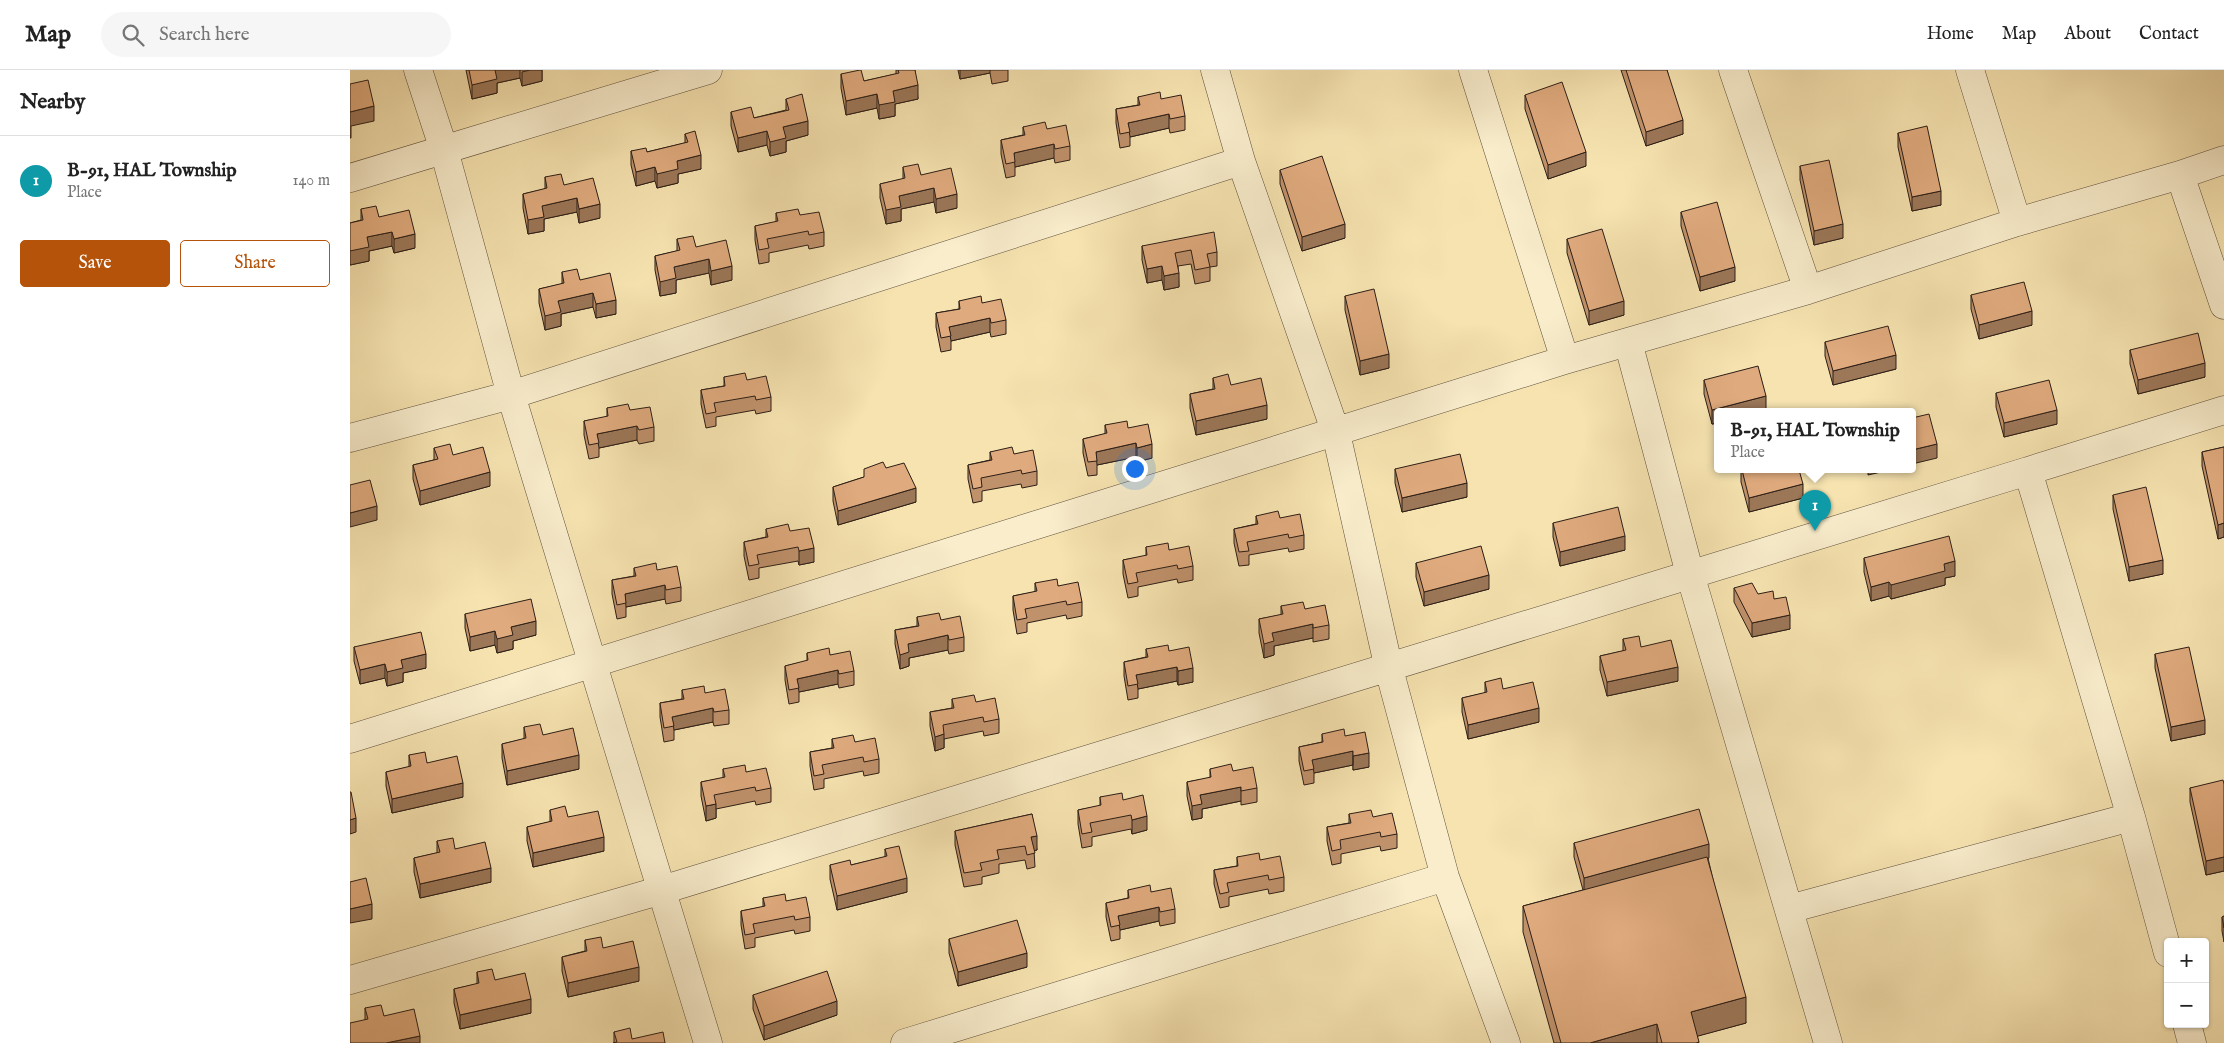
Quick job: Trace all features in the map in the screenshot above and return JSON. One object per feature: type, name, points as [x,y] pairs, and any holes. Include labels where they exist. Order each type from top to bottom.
[{"type":"lane","points":[[418,70],[444,150],[511,395],[708,1043]]},
{"type":"lane","points":[[350,178],[708,70]]},
{"type":"lane","points":[[1215,70],[1242,161],[1336,433],[1389,668],[1445,878],[1506,1043]]},
{"type":"lane","points":[[1473,70],[1565,360]]},
{"type":"lane","points":[[1733,70],[1808,290]]},
{"type":"lane","points":[[1970,70],[2017,222]]},
{"type":"lane","points":[[350,738],[1336,433],[1565,360],[1808,290],[2017,222],[2180,176],[2224,160]]},
{"type":"lane","points":[[350,438],[511,395],[1242,161]]},
{"type":"lane","points":[[2180,176],[2224,305]]},
{"type":"lane","points":[[1628,342],[1690,574],[1828,1043]]},
{"type":"lane","points":[[350,980],[662,890],[2224,410]]},
{"type":"lane","points":[[2028,471],[2131,817],[2164,938]]},
{"type":"lane","points":[[1788,909],[2131,817]]},
{"type":"lane","points":[[905,1043],[1445,878]]},
{"type":"lane","points":[[2188,1028],[2192,1043]]},
{"type":"building","points":[[469,70],[495,70],[497,79],[472,85]]},
{"type":"building","points":[[861,70],[864,81],[899,73],[898,70],[915,70],[918,85],[893,91],[895,102],[879,105],[877,94],[846,101],[841,74]]},
{"type":"building","points":[[1626,70],[1667,70],[1683,120],[1646,132]]},
{"type":"building","points":[[368,80],[374,106],[350,112],[350,84]]},
{"type":"building","points":[[1562,82],[1586,152],[1548,165],[1525,95]]},
{"type":"building","points":[[1160,92],[1161,99],[1181,95],[1185,116],[1170,119],[1169,114],[1128,123],[1130,132],[1120,134],[1116,109],[1140,105],[1138,97]]},
{"type":"building","points":[[802,94],[808,121],[783,127],[786,138],[770,142],[767,131],[738,138],[731,112],[751,107],[754,118],[789,110],[786,99]]},
{"type":"building","points":[[1045,122],[1047,129],[1066,125],[1070,146],[1055,149],[1054,144],[1014,153],[1015,162],[1006,164],[1001,140],[1025,135],[1023,127]]},
{"type":"building","points":[[1927,126],[1941,191],[1912,197],[1898,133]]},
{"type":"building","points":[[695,131],[701,155],[677,161],[678,169],[657,174],[655,167],[636,172],[631,151],[646,148],[647,152],[688,142],[685,134]]},
{"type":"building","points":[[1322,156],[1345,224],[1302,237],[1280,170]]},
{"type":"building","points":[[1829,160],[1843,224],[1814,231],[1800,166]]},
{"type":"building","points":[[918,164],[921,175],[951,168],[957,194],[936,199],[934,188],[899,196],[901,207],[886,210],[880,184],[905,178],[903,167]]},
{"type":"building","points":[[561,174],[564,185],[593,178],[600,204],[579,209],[577,198],[542,206],[544,217],[528,220],[523,194],[547,188],[545,177]]},
{"type":"building","points":[[1717,202],[1735,267],[1700,277],[1681,212]]},
{"type":"building","points":[[376,206],[379,217],[409,210],[415,234],[394,239],[392,232],[367,237],[369,247],[350,251],[350,223],[363,220],[361,209]]},
{"type":"building","points":[[798,209],[800,215],[819,212],[824,232],[809,235],[808,231],[767,239],[769,248],[759,250],[755,226],[778,221],[776,213]]},
{"type":"building","points":[[1602,229],[1624,301],[1589,311],[1567,239]]},
{"type":"building","points":[[1214,232],[1217,252],[1207,254],[1210,267],[1195,270],[1191,250],[1175,253],[1179,273],[1164,276],[1162,266],[1147,269],[1142,246]]},
{"type":"building","points":[[693,236],[696,247],[726,240],[732,266],[711,271],[709,259],[674,267],[676,278],[660,282],[655,256],[680,250],[677,239]]},
{"type":"building","points":[[577,269],[580,280],[610,273],[616,300],[596,304],[593,293],[558,301],[561,312],[545,316],[539,289],[564,283],[562,272]]},
{"type":"building","points":[[2024,282],[2032,311],[1979,325],[1971,295]]},
{"type":"building","points":[[1374,289],[1389,354],[1360,361],[1345,296]]},
{"type":"building","points":[[981,296],[982,303],[1001,299],[1006,320],[991,323],[990,318],[949,327],[951,336],[941,338],[936,313],[960,309],[959,301]]},
{"type":"building","points":[[1888,326],[1896,355],[1833,371],[1825,342]]},
{"type":"building","points":[[2198,333],[2205,363],[2138,380],[2130,350]]},
{"type":"building","points":[[1758,366],[1766,396],[1712,410],[1704,380]]},
{"type":"building","points":[[745,373],[747,380],[766,376],[771,397],[756,400],[755,396],[714,403],[716,412],[706,414],[701,390],[725,386],[724,377]]},
{"type":"building","points":[[1228,374],[1231,385],[1261,378],[1267,405],[1196,421],[1190,394],[1215,389],[1213,378]]},
{"type":"building","points":[[2049,380],[2057,410],[2004,423],[1996,393]]},
{"type":"building","points":[[628,404],[630,410],[650,407],[654,427],[639,430],[637,426],[597,434],[599,443],[589,445],[584,421],[608,416],[607,408]]},
{"type":"building","points":[[1929,414],[1937,444],[1916,449],[1916,417]]},
{"type":"building","points":[[1127,421],[1128,428],[1148,424],[1152,444],[1137,448],[1136,443],[1096,452],[1097,461],[1088,462],[1083,439],[1107,433],[1105,425]]},
{"type":"building","points":[[450,444],[453,455],[483,447],[490,472],[420,491],[413,465],[438,459],[434,448]]},
{"type":"building","points":[[1012,447],[1014,454],[1033,450],[1037,471],[1022,474],[1021,470],[981,478],[982,487],[973,489],[968,465],[992,460],[990,452]]},
{"type":"building","points":[[2224,447],[2224,523],[2218,525],[2202,452]]},
{"type":"building","points":[[1460,454],[1467,483],[1402,498],[1395,469]]},
{"type":"building","points":[[883,462],[886,468],[904,463],[916,488],[838,511],[833,487],[864,477],[864,469]]},
{"type":"building","points":[[1743,473],[1800,473],[1803,484],[1749,498]]},
{"type":"building","points":[[370,480],[377,506],[350,513],[350,485]]},
{"type":"building","points":[[2146,487],[2163,560],[2129,567],[2113,495]]},
{"type":"building","points":[[1618,507],[1625,536],[1560,552],[1553,523]]},
{"type":"building","points":[[1278,511],[1280,518],[1300,514],[1304,535],[1289,538],[1288,534],[1247,542],[1249,551],[1239,552],[1234,529],[1258,524],[1256,516]]},
{"type":"building","points":[[788,524],[790,531],[809,528],[814,548],[799,551],[798,547],[757,555],[759,564],[749,566],[744,542],[768,537],[766,529]]},
{"type":"building","points":[[1949,536],[1955,561],[1944,564],[1945,571],[1891,585],[1889,582],[1871,587],[1864,558]]},
{"type":"building","points":[[1168,543],[1169,550],[1189,546],[1193,566],[1178,569],[1177,565],[1136,573],[1138,582],[1128,584],[1123,560],[1147,555],[1146,547]]},
{"type":"building","points":[[1481,546],[1489,575],[1424,592],[1416,563]]},
{"type":"building","points":[[656,563],[657,570],[677,566],[681,587],[666,590],[665,585],[625,594],[626,603],[617,605],[612,580],[636,576],[634,568]]},
{"type":"building","points":[[1057,579],[1058,586],[1078,582],[1082,602],[1067,605],[1066,601],[1025,609],[1027,618],[1017,620],[1013,596],[1037,591],[1035,583]]},
{"type":"building","points":[[1752,583],[1758,594],[1773,591],[1774,599],[1786,597],[1790,615],[1752,623],[1734,588]]},
{"type":"building","points":[[531,599],[536,621],[511,627],[513,635],[497,639],[495,631],[470,637],[465,614]]},
{"type":"building","points":[[1303,602],[1305,609],[1325,605],[1329,625],[1313,628],[1313,624],[1272,633],[1274,641],[1264,644],[1259,619],[1283,614],[1281,606]]},
{"type":"building","points":[[939,613],[941,620],[960,616],[964,637],[949,640],[948,635],[908,644],[909,652],[900,655],[895,630],[919,626],[917,617]]},
{"type":"building","points":[[421,632],[426,654],[401,660],[403,668],[387,672],[385,664],[360,670],[354,647]]},
{"type":"building","points":[[1639,636],[1641,647],[1671,640],[1678,667],[1607,682],[1600,656],[1626,650],[1623,639]]},
{"type":"building","points":[[1168,645],[1169,651],[1189,647],[1193,668],[1178,671],[1177,667],[1136,675],[1138,684],[1128,686],[1124,662],[1148,657],[1146,649]]},
{"type":"building","points":[[2189,647],[2205,720],[2171,727],[2155,654]]},
{"type":"building","points":[[829,648],[830,655],[850,651],[854,671],[839,674],[838,670],[797,679],[799,688],[789,690],[785,666],[808,660],[807,653]]},
{"type":"building","points":[[1501,678],[1503,689],[1533,682],[1539,708],[1468,725],[1462,698],[1487,692],[1485,682]]},
{"type":"building","points":[[704,686],[705,693],[725,689],[729,710],[714,712],[713,708],[672,717],[674,726],[664,728],[660,703],[684,699],[682,690]]},
{"type":"building","points":[[974,695],[976,702],[995,698],[999,719],[984,722],[983,717],[943,725],[944,734],[935,737],[930,712],[954,708],[952,699]]},
{"type":"building","points":[[540,724],[543,735],[573,728],[579,755],[507,771],[502,744],[526,738],[524,727]]},
{"type":"building","points":[[1344,729],[1345,736],[1365,732],[1369,753],[1353,756],[1353,751],[1312,760],[1314,769],[1304,771],[1299,747],[1323,742],[1322,734]]},
{"type":"building","points":[[853,735],[855,742],[875,738],[879,759],[864,762],[863,757],[822,765],[824,774],[814,776],[810,752],[834,748],[832,739]]},
{"type":"building","points":[[425,752],[427,763],[457,756],[463,783],[392,799],[386,772],[411,766],[409,755]]},
{"type":"building","points":[[1231,764],[1233,771],[1253,767],[1257,788],[1241,791],[1241,787],[1200,795],[1202,804],[1192,806],[1187,782],[1211,777],[1210,769]]},
{"type":"building","points":[[745,765],[746,772],[766,768],[771,788],[756,791],[755,787],[714,795],[716,804],[706,806],[701,782],[725,777],[723,769]]},
{"type":"building","points":[[2223,780],[2224,857],[2206,861],[2190,788]]},
{"type":"building","points":[[350,792],[356,818],[350,820]]},
{"type":"building","points":[[1122,793],[1123,800],[1143,795],[1147,816],[1132,820],[1131,815],[1090,823],[1092,832],[1082,834],[1078,810],[1101,805],[1100,797]]},
{"type":"building","points":[[565,806],[568,817],[598,811],[604,837],[533,853],[527,827],[552,821],[550,810]]},
{"type":"building","points":[[1699,809],[1709,844],[1584,878],[1574,843]]},
{"type":"building","points":[[1371,810],[1373,817],[1392,813],[1397,834],[1381,837],[1380,832],[1340,840],[1341,849],[1332,851],[1327,827],[1351,823],[1349,814]]},
{"type":"building","points":[[1032,814],[1037,836],[1031,837],[1035,853],[1027,855],[1025,846],[997,850],[999,859],[980,863],[982,870],[964,873],[955,831]]},
{"type":"building","points":[[453,838],[455,849],[485,842],[491,868],[420,884],[414,858],[440,852],[437,841]]},
{"type":"building","points":[[899,846],[907,878],[837,896],[830,865],[850,860],[851,865],[887,856],[885,849]]},
{"type":"building","points":[[1259,853],[1260,860],[1280,856],[1284,877],[1269,880],[1268,875],[1227,883],[1229,892],[1220,894],[1214,870],[1238,866],[1237,857]]},
{"type":"building","points":[[1707,857],[1746,997],[1691,1012],[1699,1042],[1696,1043],[1662,1043],[1657,1024],[1590,1043],[1561,1043],[1523,906]]},
{"type":"building","points":[[366,878],[372,904],[350,909],[350,882]]},
{"type":"building","points":[[1150,885],[1151,892],[1171,888],[1175,909],[1160,912],[1159,907],[1118,916],[1120,925],[1111,927],[1106,903],[1129,898],[1128,890]]},
{"type":"building","points":[[785,894],[786,901],[806,897],[810,917],[795,920],[794,916],[753,924],[755,933],[745,935],[741,911],[765,906],[763,898]]},
{"type":"building","points":[[1017,920],[1027,953],[958,972],[949,939]]},
{"type":"building","points":[[601,937],[603,948],[633,941],[639,967],[568,983],[562,957],[587,951],[585,940]]},
{"type":"building","points":[[492,969],[495,980],[525,973],[531,999],[460,1015],[454,989],[479,983],[477,972]]},
{"type":"building","points":[[827,971],[837,1001],[764,1026],[753,995]]},
{"type":"building","points":[[381,1005],[384,1016],[414,1009],[420,1036],[386,1043],[350,1043],[350,1023],[368,1019],[365,1008]]},
{"type":"building","points":[[630,1028],[632,1039],[663,1032],[665,1043],[613,1043],[617,1042],[614,1032]]},
{"type":"place","name":"B-91, HAL Township","points":[[1815,531]]}]
